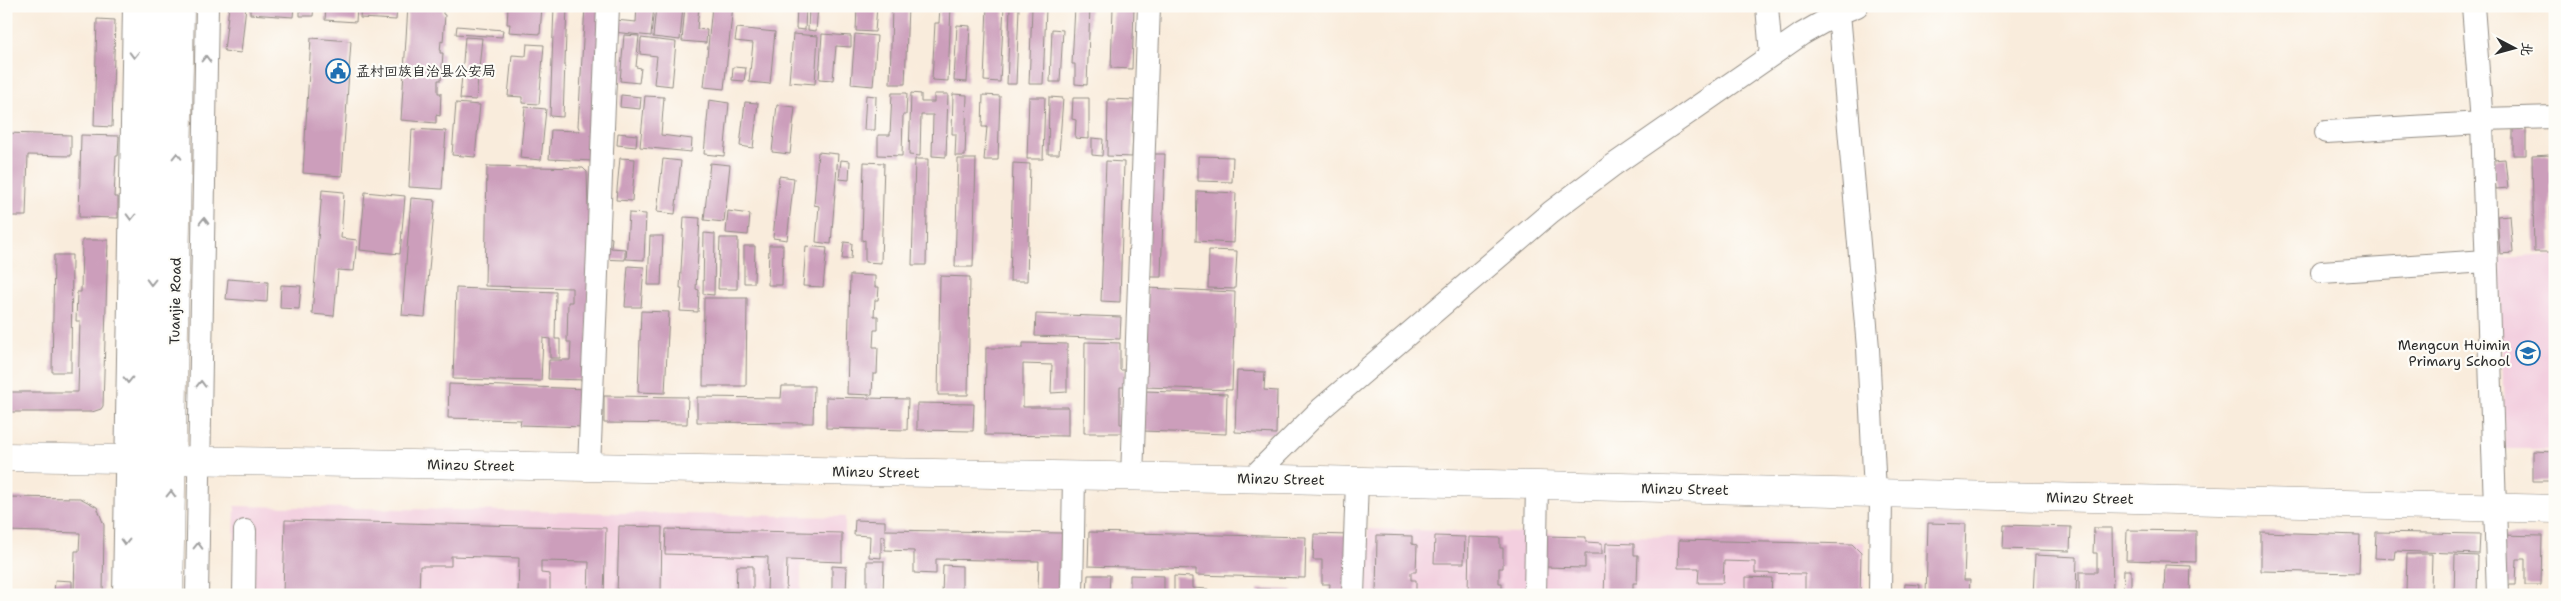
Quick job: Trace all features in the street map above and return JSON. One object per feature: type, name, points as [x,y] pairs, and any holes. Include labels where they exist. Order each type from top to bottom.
[{"type":"main road","name":"Tuanjie Road","points":[[145,595],[149,459],[155,6]]},
{"type":"main road","name":"Tuanjie Road","points":[[169,595],[149,459],[180,6]]},
{"type":"main road","name":"Minzu Street","points":[[6,457],[1358,481],[2555,509]]},
{"type":"street","points":[[124,595],[149,459],[134,6]]},
{"type":"street","points":[[197,595],[207,6]]},
{"type":"street","points":[[589,467],[608,6]]},
{"type":"street","points":[[1132,477],[1149,6]]},
{"type":"street","points":[[1767,6],[1771,55]]},
{"type":"street","points":[[2473,6],[2482,121],[2498,595]]},
{"type":"street","points":[[1251,479],[1322,408],[1551,212],[1612,166],[1771,55],[1802,34],[1848,10],[1878,493],[1880,595]]},
{"type":"street","points":[[2326,132],[2555,117]]},
{"type":"street","points":[[2322,272],[2486,261]]},
{"type":"street","points":[[1072,595],[1074,476]]},
{"type":"street","points":[[1352,595],[1358,481]]},
{"type":"street","points":[[1534,595],[1537,485]]},
{"type":"street","points":[[244,595],[245,531]]},
{"type":"shaded area","name":"Mengcun Huimin Primary School","points":[[2555,255],[2555,449],[2505,449],[2499,258]]},
{"type":"shaded area","points":[[235,506],[845,517],[845,563],[801,563],[801,595],[233,595]]},
{"type":"shaded area","points":[[1368,529],[1864,542],[1864,595],[1366,595]]},
{"type":"building","points":[[229,6],[246,6],[241,53],[224,51]]},
{"type":"building","points":[[250,6],[294,6],[293,17],[250,14]]},
{"type":"building","points":[[300,6],[314,6],[313,16],[300,16]]},
{"type":"building","points":[[326,6],[357,6],[356,22],[325,20]]},
{"type":"building","points":[[361,6],[397,6],[396,20],[360,18]]},
{"type":"building","points":[[408,6],[443,6],[443,14],[445,15],[443,42],[441,41],[440,53],[443,53],[441,80],[438,80],[438,93],[441,93],[440,116],[436,115],[436,123],[401,120]]},
{"type":"building","points":[[511,6],[542,6],[540,34],[509,32],[510,24],[507,24],[508,8],[511,9]]},
{"type":"building","points":[[554,6],[567,6],[563,117],[550,116]]},
{"type":"building","points":[[585,6],[603,6],[594,161],[549,159],[551,130],[580,131],[578,126]]},
{"type":"building","points":[[637,6],[654,6],[651,36],[613,32],[615,20],[636,22]]},
{"type":"building","points":[[656,6],[683,6],[680,40],[653,37]]},
{"type":"building","points":[[685,6],[699,6],[697,29],[707,30],[706,43],[682,41]]},
{"type":"building","points":[[712,6],[733,6],[724,89],[704,87]]},
{"type":"building","points":[[797,6],[806,6],[805,30],[796,29]]},
{"type":"building","points":[[809,6],[818,6],[816,31],[808,30]]},
{"type":"building","points":[[857,6],[877,6],[875,32],[856,31]]},
{"type":"building","points":[[892,6],[908,6],[905,84],[890,84]]},
{"type":"building","points":[[940,6],[951,6],[948,81],[932,80],[935,23],[939,23]]},
{"type":"building","points":[[987,6],[1004,6],[1000,82],[984,81]]},
{"type":"building","points":[[1075,7],[1090,7],[1087,85],[1075,84],[1075,64],[1072,64]]},
{"type":"building","points":[[1113,7],[1134,8],[1132,69],[1111,68]]},
{"type":"building","points":[[1010,8],[1019,8],[1016,84],[1007,84]]},
{"type":"building","points":[[1032,8],[1046,8],[1043,84],[1029,84]]},
{"type":"building","points":[[97,19],[115,20],[112,127],[94,126]]},
{"type":"building","points":[[957,25],[970,26],[967,82],[954,81]]},
{"type":"building","points":[[457,26],[503,30],[502,37],[456,34]]},
{"type":"building","points":[[737,28],[775,32],[770,84],[749,82],[753,43],[735,41]]},
{"type":"building","points":[[1052,29],[1063,30],[1060,82],[1050,82]]},
{"type":"building","points":[[793,34],[818,36],[815,84],[789,82]]},
{"type":"building","points":[[822,34],[851,36],[851,47],[836,46],[833,80],[819,79]]},
{"type":"building","points":[[855,34],[877,36],[873,86],[851,84]]},
{"type":"building","points":[[624,35],[639,36],[636,67],[641,68],[639,83],[620,81]]},
{"type":"building","points":[[465,37],[482,38],[476,100],[460,99]]},
{"type":"building","points":[[311,38],[351,41],[342,176],[303,173]]},
{"type":"building","points":[[641,38],[676,42],[672,86],[654,84],[657,56],[640,54]]},
{"type":"building","points":[[527,44],[544,45],[539,104],[522,103],[522,97],[508,96],[512,55],[526,56]]},
{"type":"building","points":[[733,67],[746,68],[744,81],[732,80]]},
{"type":"building","points":[[892,93],[907,93],[906,115],[903,115],[902,156],[878,155],[878,135],[890,135]]},
{"type":"building","points":[[911,93],[921,94],[921,102],[934,102],[934,94],[948,94],[946,157],[932,156],[933,115],[921,115],[920,156],[909,155]]},
{"type":"building","points":[[953,94],[967,95],[965,156],[955,156],[956,134],[952,134]]},
{"type":"building","points":[[621,95],[641,97],[640,109],[620,107]]},
{"type":"building","points":[[866,95],[876,96],[875,130],[864,130]]},
{"type":"building","points":[[983,95],[1000,96],[998,160],[984,160],[987,127],[982,127]]},
{"type":"building","points":[[645,96],[664,97],[661,135],[692,139],[691,152],[640,147]]},
{"type":"building","points":[[1029,97],[1045,97],[1043,159],[1027,159]]},
{"type":"building","points":[[1049,97],[1063,98],[1059,154],[1048,154]]},
{"type":"building","points":[[1073,98],[1089,98],[1089,139],[1075,138],[1076,120],[1072,119]]},
{"type":"building","points":[[1108,99],[1134,100],[1132,157],[1107,156]]},
{"type":"building","points":[[709,100],[729,103],[724,156],[704,154]]},
{"type":"building","points":[[745,102],[758,103],[753,148],[740,146]]},
{"type":"building","points":[[456,103],[480,105],[475,157],[452,155]]},
{"type":"building","points":[[777,105],[795,107],[790,154],[772,152]]},
{"type":"building","points":[[525,107],[546,109],[541,160],[520,158]]},
{"type":"building","points":[[2513,126],[2526,126],[2526,155],[2513,155]]},
{"type":"building","points":[[412,129],[446,131],[442,189],[409,187]]},
{"type":"building","points":[[6,133],[71,135],[71,156],[28,155],[26,216],[6,216]]},
{"type":"building","points":[[618,133],[637,135],[636,147],[617,145]]},
{"type":"building","points":[[81,135],[119,136],[114,197],[118,197],[118,218],[79,217]]},
{"type":"building","points":[[1092,138],[1103,139],[1102,156],[1092,155]]},
{"type":"building","points":[[818,152],[838,154],[831,244],[816,242],[819,206],[814,205]]},
{"type":"building","points":[[1152,154],[1165,154],[1161,277],[1147,277]]},
{"type":"building","points":[[2550,155],[2550,172],[2555,172],[2555,184],[2550,185],[2552,252],[2534,252],[2532,156]]},
{"type":"building","points":[[1198,156],[1233,157],[1232,182],[1198,181]]},
{"type":"building","points":[[620,158],[635,159],[632,201],[616,200]]},
{"type":"building","points":[[663,159],[681,161],[675,214],[657,212]]},
{"type":"building","points":[[915,159],[928,159],[926,265],[912,265]]},
{"type":"building","points":[[958,159],[976,159],[973,267],[955,267]]},
{"type":"building","points":[[2505,159],[2508,188],[2496,189],[2493,160]]},
{"type":"building","points":[[841,160],[850,161],[849,180],[839,179]]},
{"type":"building","points":[[1106,161],[1124,162],[1120,302],[1101,301]]},
{"type":"building","points":[[864,162],[884,163],[881,263],[865,262],[865,240],[862,241]]},
{"type":"building","points":[[710,163],[730,165],[724,222],[704,220]]},
{"type":"building","points":[[1013,163],[1030,164],[1027,281],[1010,281]]},
{"type":"building","points":[[487,166],[583,168],[587,172],[588,207],[590,207],[587,380],[548,379],[549,360],[570,360],[571,342],[567,342],[568,302],[572,302],[572,288],[485,286]]},
{"type":"building","points":[[779,176],[794,178],[787,240],[773,238]]},
{"type":"building","points":[[322,190],[344,192],[341,238],[357,240],[354,271],[338,270],[334,316],[312,314]]},
{"type":"building","points":[[1197,191],[1236,193],[1234,243],[1196,241]]},
{"type":"building","points":[[365,192],[405,196],[400,254],[360,250]]},
{"type":"building","points":[[411,198],[435,200],[425,317],[402,315]]},
{"type":"building","points":[[728,211],[750,214],[748,235],[726,233]]},
{"type":"building","points":[[629,213],[646,214],[644,260],[626,259]]},
{"type":"building","points":[[2510,215],[2513,253],[2500,254],[2497,216]]},
{"type":"building","points":[[684,217],[700,218],[696,289],[699,290],[698,312],[680,311]]},
{"type":"building","points":[[704,233],[715,234],[714,295],[703,294]]},
{"type":"building","points":[[650,236],[663,236],[661,285],[648,285]]},
{"type":"building","points":[[608,237],[612,238],[611,248],[625,249],[625,260],[598,259]]},
{"type":"building","points":[[720,238],[738,238],[737,289],[718,289]]},
{"type":"building","points":[[82,240],[108,240],[103,406],[101,409],[92,412],[6,412],[6,392],[78,392],[80,321],[76,321],[77,292],[81,292]]},
{"type":"building","points":[[844,242],[852,243],[851,259],[842,259]]},
{"type":"building","points":[[769,245],[783,245],[782,285],[768,285]]},
{"type":"building","points":[[744,246],[755,246],[754,283],[744,283]]},
{"type":"building","points":[[806,246],[827,248],[823,287],[803,286]]},
{"type":"building","points":[[1209,250],[1237,251],[1235,289],[1208,288]]},
{"type":"building","points":[[54,255],[72,255],[71,372],[52,372]]},
{"type":"building","points":[[628,266],[644,267],[641,307],[625,307]]},
{"type":"building","points":[[850,275],[875,276],[875,287],[879,287],[878,300],[875,300],[874,316],[878,316],[878,330],[874,330],[873,347],[878,347],[877,374],[873,374],[872,395],[847,394]]},
{"type":"building","points":[[940,276],[970,277],[968,395],[938,395]]},
{"type":"building","points":[[228,279],[268,282],[267,302],[226,299]]},
{"type":"building","points":[[281,285],[301,286],[299,309],[280,308]]},
{"type":"building","points":[[456,288],[556,292],[555,339],[560,339],[560,358],[550,358],[550,339],[543,338],[541,381],[453,379]]},
{"type":"building","points":[[1147,288],[1235,292],[1232,390],[1144,387]]},
{"type":"building","points":[[704,298],[747,298],[746,386],[703,386]]},
{"type":"building","points":[[641,311],[669,312],[665,393],[638,392]]},
{"type":"building","points":[[1036,314],[1121,317],[1120,339],[1035,336]]},
{"type":"building","points":[[1085,342],[1120,343],[1120,370],[1125,370],[1125,387],[1120,387],[1120,424],[1126,424],[1126,433],[1084,433]]},
{"type":"building","points":[[1023,343],[1067,344],[1067,392],[1051,393],[1052,365],[1023,364],[1023,407],[1068,407],[1068,436],[985,435],[986,348],[1023,348]]},
{"type":"building","points":[[1237,371],[1265,372],[1264,390],[1277,391],[1276,434],[1235,432]]},
{"type":"building","points":[[449,384],[588,389],[586,427],[520,425],[521,420],[448,418]]},
{"type":"building","points":[[782,386],[814,386],[813,423],[697,422],[697,397],[781,398]]},
{"type":"building","points":[[1145,391],[1227,394],[1226,434],[1143,431]]},
{"type":"building","points":[[604,396],[688,397],[687,424],[604,423]]},
{"type":"building","points":[[826,397],[908,399],[907,430],[826,428]]},
{"type":"building","points":[[917,403],[974,404],[973,431],[917,430]]},
{"type":"building","points":[[2533,451],[2555,452],[2555,481],[2533,481]]},
{"type":"building","points":[[6,497],[80,498],[97,507],[104,525],[103,595],[74,595],[75,551],[79,551],[80,533],[6,531]]},
{"type":"building","points":[[285,520],[606,528],[604,595],[588,595],[589,562],[541,561],[541,573],[550,574],[550,595],[518,594],[519,558],[451,556],[451,566],[420,566],[419,595],[283,595]]},
{"type":"building","points":[[855,520],[885,521],[885,530],[1062,533],[1061,590],[1038,589],[1039,561],[936,559],[936,574],[914,573],[914,551],[885,550],[885,536],[881,536],[881,558],[869,557],[870,536],[854,535]]},
{"type":"building","points":[[1928,523],[1966,524],[1964,580],[1970,580],[1969,595],[1926,595]]},
{"type":"building","points":[[2004,525],[2071,527],[2070,551],[2003,549]]},
{"type":"building","points":[[619,526],[662,527],[661,595],[617,595]]},
{"type":"building","points":[[2094,528],[2112,528],[2113,595],[2079,595],[2079,572],[2097,572],[2097,553],[2093,553]]},
{"type":"building","points":[[666,529],[842,533],[842,562],[787,560],[786,595],[767,595],[768,557],[665,554]]},
{"type":"building","points":[[2127,530],[2196,531],[2196,562],[2126,560]]},
{"type":"building","points":[[1089,532],[1306,537],[1305,578],[1196,575],[1196,569],[1088,566]]},
{"type":"building","points":[[2261,532],[2360,535],[2359,573],[2261,571]]},
{"type":"building","points":[[2376,532],[2480,534],[2479,554],[2395,551],[2394,559],[2375,558]]},
{"type":"building","points":[[1314,534],[1348,535],[1346,595],[1329,595],[1330,584],[1322,584],[1322,560],[1313,560]]},
{"type":"building","points":[[1377,535],[1412,536],[1412,544],[1417,545],[1416,572],[1411,572],[1411,580],[1416,580],[1416,595],[1376,595]]},
{"type":"building","points":[[2501,535],[2542,536],[2541,585],[2525,585],[2525,559],[2517,559],[2516,585],[2504,585]]},
{"type":"building","points":[[1435,536],[1465,537],[1464,563],[1434,563]]},
{"type":"building","points":[[1545,536],[1586,537],[1586,542],[1602,543],[1602,554],[1585,554],[1585,568],[1544,567]]},
{"type":"building","points":[[1469,537],[1500,538],[1500,548],[1503,548],[1503,568],[1499,568],[1499,583],[1502,583],[1502,595],[1468,595]]},
{"type":"building","points":[[1679,540],[1852,544],[1861,553],[1860,595],[1805,595],[1805,574],[1755,573],[1755,562],[1724,561],[1723,583],[1698,583],[1699,568],[1678,568]]},
{"type":"building","points":[[1606,543],[1634,544],[1634,555],[1638,555],[1637,583],[1633,583],[1633,595],[1604,595]]},
{"type":"building","points":[[2407,554],[2432,554],[2431,591],[2406,591]]},
{"type":"building","points":[[2035,555],[2077,557],[2076,595],[2033,595]]},
{"type":"building","points":[[2455,555],[2478,556],[2477,595],[2454,595]]},
{"type":"building","points":[[867,561],[884,561],[883,595],[867,595]]},
{"type":"building","points":[[943,565],[962,566],[962,595],[942,595]]},
{"type":"building","points":[[2165,565],[2191,566],[2190,595],[2164,595]]},
{"type":"building","points":[[737,566],[753,566],[753,595],[736,595]]},
{"type":"building","points":[[832,566],[847,567],[846,595],[832,595]]},
{"type":"building","points":[[2124,570],[2131,570],[2131,595],[2123,595]]},
{"type":"building","points":[[1088,575],[1110,575],[1109,595],[1087,595]]},
{"type":"building","points":[[1130,575],[1164,576],[1164,595],[1130,595]]},
{"type":"building","points":[[1174,576],[1192,577],[1192,588],[1208,589],[1208,595],[1174,595]]},
{"type":"building","points":[[1746,577],[1772,578],[1771,595],[1746,595]]},
{"type":"building","points":[[55,580],[72,581],[72,595],[54,595]]},
{"type":"building","points":[[1905,584],[1920,585],[1919,595],[1904,595]]},
{"type":"building","points":[[1257,589],[1293,590],[1292,595],[1257,595]]},
{"type":"place","name":"孟村回族自治县公安局","points":[[338,71]]},
{"type":"place","name":"Mengcun Huimin Primary School","points":[[2528,353]]}]
